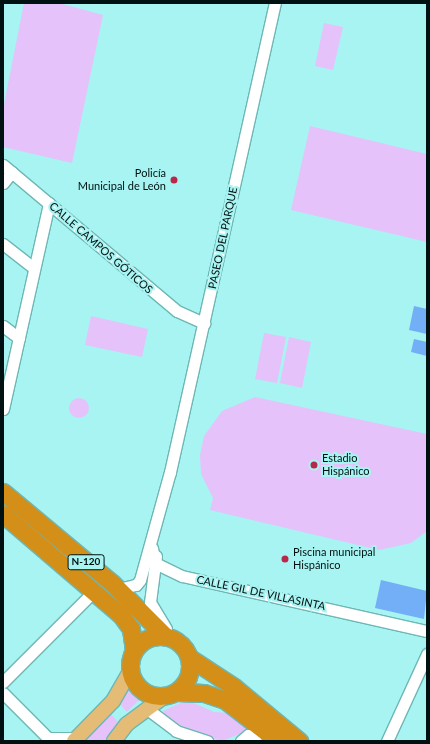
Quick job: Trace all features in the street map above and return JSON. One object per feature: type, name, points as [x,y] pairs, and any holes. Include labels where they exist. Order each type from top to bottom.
[{"type":"highway","name":"N-120","points":[[3,492],[118,589],[169,637],[186,650],[190,658],[234,687],[299,741]]},
{"type":"highway","name":"N-120","points":[[3,514],[95,590],[127,621],[134,651],[131,670]]},
{"type":"highway","points":[[134,651],[148,638],[169,637]]},
{"type":"highway","points":[[172,694],[188,676],[190,658]]},
{"type":"highway","points":[[131,670],[133,680],[142,690],[172,694],[204,693],[225,700],[278,741]]},
{"type":"main road","points":[[74,740],[113,701],[131,670]]},
{"type":"main road","points":[[114,741],[127,724],[146,708],[172,694]]},
{"type":"street","name":"PASEO DEL PARQUE","points":[[118,589],[136,586],[140,580],[170,472],[275,3]]},
{"type":"street","name":"CALLE CAMPOS GÓTICOS","points":[[3,165],[176,312],[204,323]]},
{"type":"street","points":[[3,183],[12,172]]},
{"type":"street","points":[[3,405],[49,203]]},
{"type":"street","points":[[3,244],[34,268]]},
{"type":"street","points":[[3,326],[19,338]]},
{"type":"street","name":"PASEO DEL PARQUE","points":[[169,637],[150,602],[170,472]]},
{"type":"street","points":[[155,563],[152,551],[161,504]]},
{"type":"street","name":"CALLE GIL DE VILLASINTA","points":[[155,563],[182,576],[427,632]]},
{"type":"street","points":[[3,682],[95,590]]},
{"type":"street","points":[[387,741],[427,654]]},
{"type":"street","points":[[3,693],[49,739],[74,740]]},
{"type":"street","points":[[146,708],[176,731],[207,741]]},
{"type":"street","points":[[241,741],[248,735],[256,741]]},
{"type":"shaded area","points":[[24,3],[59,3],[103,15],[72,163],[3,147],[3,109]]},
{"type":"shaded area","points":[[324,23],[343,27],[333,70],[315,66]]},
{"type":"shaded area","points":[[310,126],[427,154],[427,242],[291,210]]},
{"type":"shaded area","points":[[91,316],[148,329],[142,357],[85,345]]},
{"type":"shaded area","points":[[264,333],[286,337],[277,383],[255,379]]},
{"type":"shaded area","points":[[289,337],[311,342],[302,388],[280,383]]},
{"type":"shaded area","name":"Estadio Hispánico","points":[[255,397],[427,434],[427,531],[411,543],[379,550],[210,510],[213,498],[201,474],[200,455],[204,436],[222,411]]},
{"type":"shaded area","points":[[79,398],[86,401],[89,408],[86,415],[79,418],[72,415],[69,408],[72,401]]},
{"type":"shaded area","points":[[128,688],[140,699],[127,712],[118,702]]},
{"type":"shaded area","points":[[187,700],[214,712],[230,713],[264,741],[258,741],[247,731],[222,741],[187,730],[166,717],[163,711]]},
{"type":"shaded area","points":[[109,712],[118,722],[106,741],[79,741]]},
{"type":"water","points":[[414,306],[427,309],[427,334],[409,330]]},
{"type":"water","points":[[414,339],[427,342],[427,356],[411,352]]},
{"type":"water","points":[[381,580],[427,591],[424,619],[375,608]]},
{"type":"place","name":"Policía Municipal de León","points":[[174,180]]},
{"type":"place","name":"Estadio Hispánico","points":[[314,465]]},
{"type":"place","name":"Piscina municipal Hispánico","points":[[285,559]]}]
